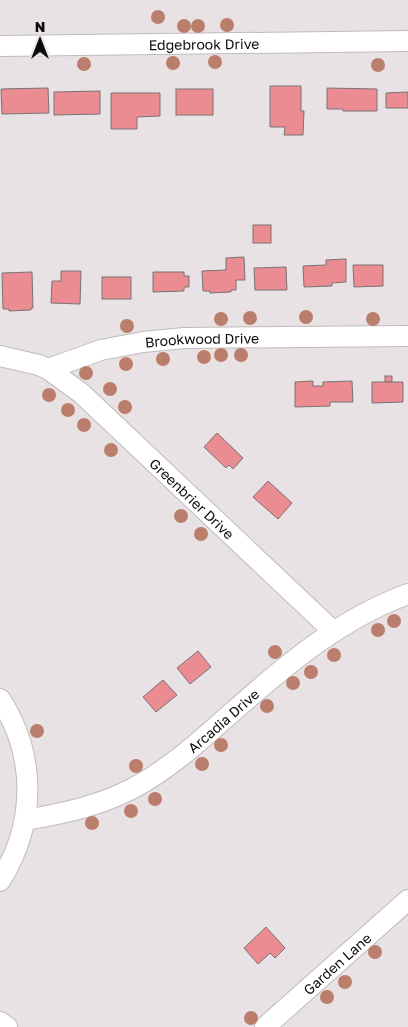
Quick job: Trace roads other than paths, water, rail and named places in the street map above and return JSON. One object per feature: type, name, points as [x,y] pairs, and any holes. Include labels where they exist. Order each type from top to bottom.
[{"type":"street","name":"Edgebrook Drive","points":[[0,46],[408,41]]},
{"type":"street","name":"Brookwood Drive","points":[[48,369],[101,350],[143,342],[184,338],[408,336]]},
{"type":"street","points":[[0,356],[39,365],[48,369]]},
{"type":"street","name":"Greenbrier Drive","points":[[48,369],[81,392],[333,631]]},
{"type":"street","name":"Arcadia Drive","points":[[25,820],[93,805],[143,783],[166,769],[192,748],[267,681],[316,642],[356,617],[408,594]]},
{"type":"street","points":[[0,699],[20,738],[27,770],[28,790],[25,820],[17,849],[9,868],[0,882]]},
{"type":"street","name":"Garden Lane","points":[[279,1023],[408,900]]},
{"type":"street","points":[[0,1022],[7,1027]]}]
